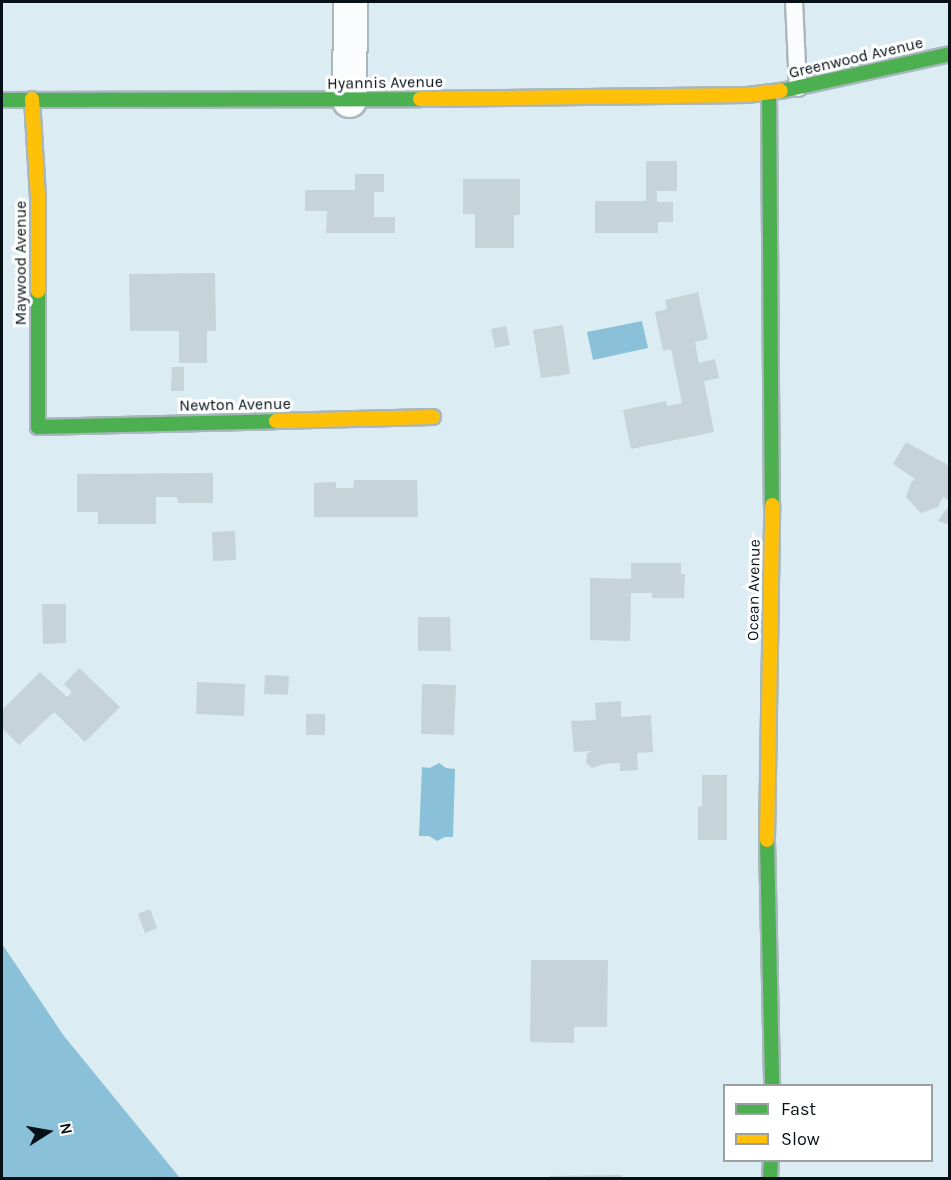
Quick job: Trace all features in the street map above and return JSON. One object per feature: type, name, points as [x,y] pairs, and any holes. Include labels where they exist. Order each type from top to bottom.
[{"type":"street","points":[[349,100],[350,2]]},
{"type":"street","name":"Greenwood Avenue","points":[[769,94],[950,54]]},
{"type":"street","name":"Hyannis Avenue","points":[[2,100],[349,100],[769,94]]},
{"type":"street","name":"Ocean Avenue","points":[[769,94],[773,412],[767,866],[772,1084]]},
{"type":"street","name":"Maywood Avenue","points":[[32,99],[38,196],[38,427]]},
{"type":"street","name":"Newton Avenue","points":[[38,427],[433,417]]},
{"type":"street","points":[[770,1179],[771,1162]]},
{"type":"lane","points":[[794,2],[798,88]]},
{"type":"water","points":[[642,321],[648,348],[593,360],[587,332]]},
{"type":"water","points":[[439,763],[446,768],[455,769],[453,837],[445,837],[437,841],[429,836],[419,836],[422,767],[430,768]]},
{"type":"water","points":[[2,944],[64,1036],[180,1178],[2,1178]]},
{"type":"building","points":[[646,161],[677,161],[677,191],[657,191],[657,202],[673,202],[673,222],[658,222],[658,233],[595,233],[595,201],[646,201]]},
{"type":"building","points":[[355,174],[384,174],[384,192],[374,192],[374,217],[395,217],[395,233],[326,233],[327,211],[305,211],[305,190],[355,190]]},
{"type":"building","points":[[463,179],[520,179],[520,215],[514,215],[514,248],[475,248],[475,214],[463,214]]},
{"type":"building","points":[[215,273],[216,331],[207,331],[207,363],[179,363],[179,331],[130,331],[129,274]]},
{"type":"building","points":[[698,292],[708,339],[695,342],[699,363],[715,359],[719,378],[704,381],[714,432],[631,449],[623,410],[666,401],[667,406],[682,403],[671,349],[663,351],[655,312],[667,309],[665,300]]},
{"type":"building","points":[[563,325],[570,374],[541,378],[533,330]]},
{"type":"building","points":[[506,326],[510,345],[495,348],[491,329]]},
{"type":"building","points":[[172,367],[184,367],[184,391],[171,391]]},
{"type":"building","points":[[906,442],[950,466],[950,501],[943,497],[938,507],[921,513],[906,497],[911,482],[915,479],[893,464]]},
{"type":"building","points":[[213,473],[213,503],[178,503],[177,497],[156,497],[156,524],[98,524],[98,512],[77,512],[77,474]]},
{"type":"building","points":[[354,480],[417,480],[418,517],[314,517],[314,483],[336,482],[336,488],[353,488]]},
{"type":"building","points":[[950,504],[950,525],[938,521]]},
{"type":"building","points":[[235,531],[236,560],[213,561],[212,532]]},
{"type":"building","points":[[631,563],[681,563],[681,574],[685,574],[684,598],[652,598],[652,593],[631,593],[630,641],[590,640],[590,578],[631,579]]},
{"type":"building","points":[[42,604],[66,604],[66,643],[43,644]]},
{"type":"building","points":[[418,617],[450,617],[451,651],[418,651]]},
{"type":"building","points":[[79,668],[120,707],[85,742],[54,712],[19,745],[2,728],[2,710],[40,672],[67,697],[72,692],[64,684]]},
{"type":"building","points":[[265,675],[289,676],[288,695],[264,694]]},
{"type":"building","points":[[197,682],[245,684],[244,716],[196,714]]},
{"type":"building","points":[[422,684],[456,685],[454,735],[421,734]]},
{"type":"building","points":[[621,701],[621,717],[651,715],[653,752],[637,753],[638,770],[620,771],[620,763],[603,764],[592,768],[586,763],[587,754],[591,751],[574,752],[571,721],[596,720],[595,703]]},
{"type":"building","points":[[306,714],[325,714],[325,735],[306,735]]},
{"type":"building","points":[[702,775],[727,775],[727,840],[698,840],[698,807],[702,806]]},
{"type":"building","points":[[150,909],[157,928],[145,933],[138,914]]},
{"type":"building","points":[[531,960],[608,960],[607,1027],[574,1027],[574,1043],[530,1042]]},
{"type":"building","points":[[622,1175],[622,1178],[549,1178],[549,1176]]},
{"type":"traffic: fast","points":[[781,91],[950,54]]},
{"type":"traffic: fast","points":[[769,94],[772,505]]},
{"type":"traffic: fast","points":[[2,100],[420,99]]},
{"type":"traffic: fast","points":[[38,291],[38,427],[276,421]]},
{"type":"traffic: fast","points":[[767,840],[772,1084]]},
{"type":"traffic: fast","points":[[770,1178],[771,1162]]},
{"type":"traffic: slow","points":[[420,99],[747,95],[781,91]]},
{"type":"traffic: slow","points":[[32,99],[38,196],[38,291]]},
{"type":"traffic: slow","points":[[276,421],[433,417]]},
{"type":"traffic: slow","points":[[767,840],[772,505]]}]
